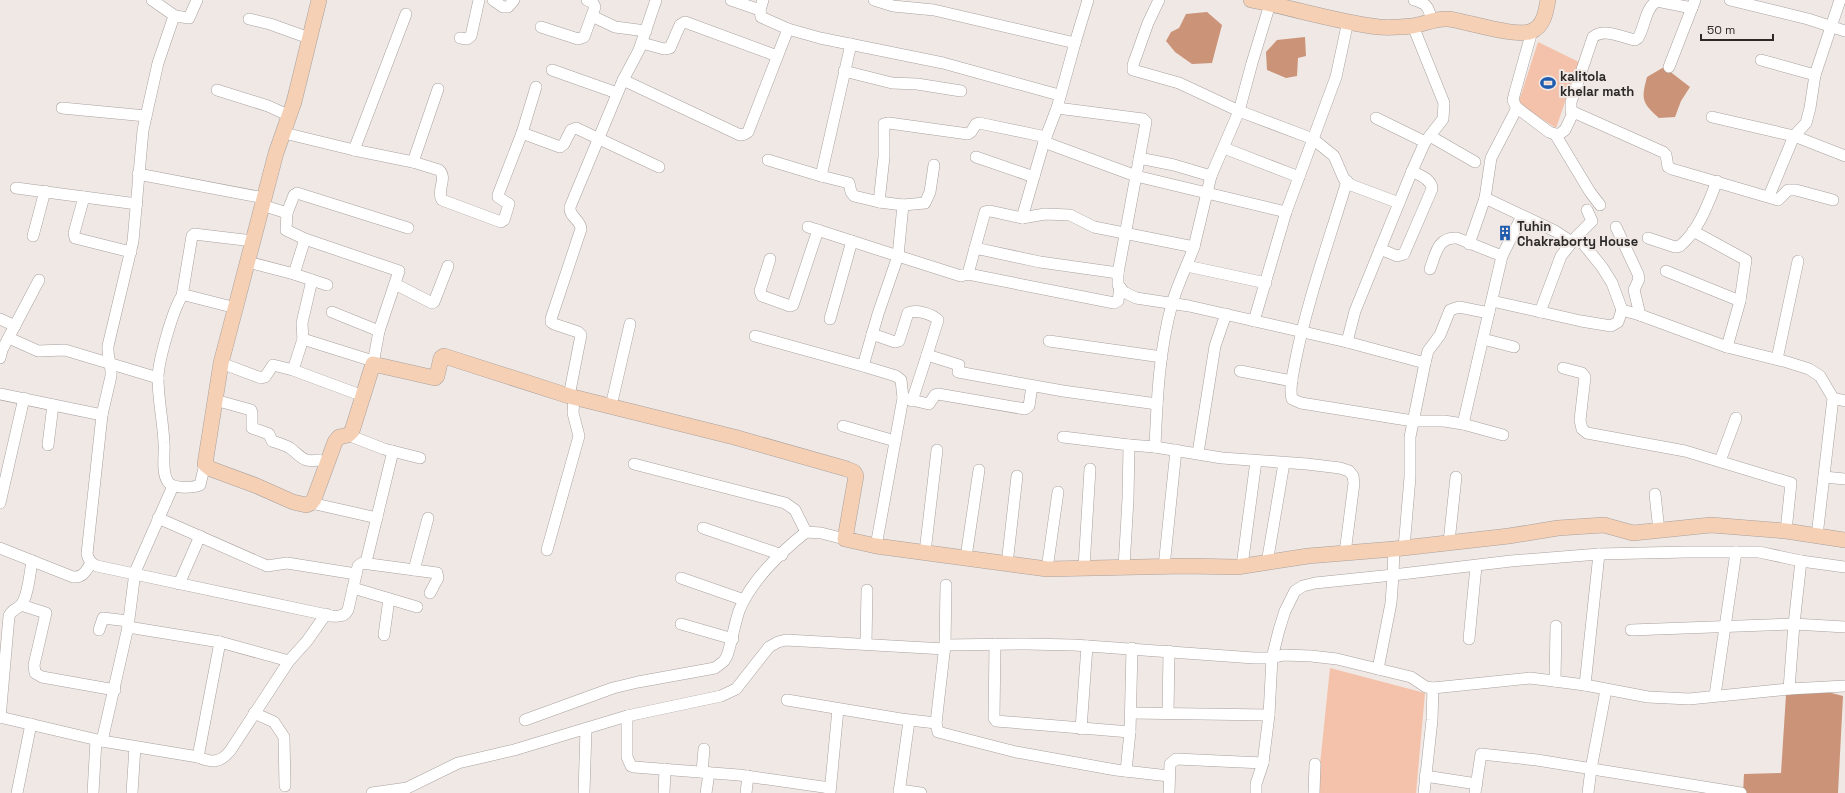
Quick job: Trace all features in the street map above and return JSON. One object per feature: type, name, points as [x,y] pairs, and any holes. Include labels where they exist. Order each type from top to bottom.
[{"type":"street","points":[[152,0],[175,16],[189,18],[197,0]]},
{"type":"street","points":[[253,241],[194,234],[192,236],[182,296],[165,343],[158,378],[164,432],[165,473],[168,483],[173,486],[191,487],[200,485],[206,464],[221,363],[236,308],[276,153],[290,116],[300,80],[319,0]]},
{"type":"street","points":[[460,38],[467,39],[471,36],[479,0]]},
{"type":"street","points":[[494,0],[503,7],[508,7],[514,0]]},
{"type":"street","points":[[540,27],[578,39],[584,37],[595,5],[587,0]]},
{"type":"street","points":[[547,550],[579,436],[573,412],[572,397],[581,335],[578,332],[551,322],[581,229],[580,223],[571,214],[570,207],[617,93],[642,42],[656,0]]},
{"type":"street","points":[[730,0],[762,5],[761,17],[788,28],[851,44],[943,63],[1059,96]]},
{"type":"street","points":[[874,0],[893,6],[934,10],[1075,43]]},
{"type":"street","points":[[1022,218],[1045,139],[1057,108],[1059,96],[1088,0]]},
{"type":"street","points":[[1159,0],[1148,23],[1133,65],[1133,70],[1179,83],[1239,111],[1313,139],[1334,156],[1339,170],[1347,182],[1362,190],[1399,203]]},
{"type":"street","points":[[1251,0],[1380,27],[1413,26],[1432,20],[1447,19],[1496,29],[1522,32],[1532,31],[1540,25],[1545,16],[1548,0]]},
{"type":"street","points":[[1414,0],[1424,3],[1427,6],[1432,20]]},
{"type":"street","points":[[1730,0],[1845,31]]},
{"type":"street","points":[[1769,196],[1794,136],[1806,123],[1815,75],[1840,0]]},
{"type":"street","points":[[1669,67],[1693,4],[1657,1],[1649,10],[1638,38],[1635,40],[1604,33],[1598,33],[1593,37],[1570,109],[1574,113],[1663,152],[1666,155],[1668,167],[1672,169],[1769,196],[1778,200],[1788,190],[1796,190],[1833,200]]},
{"type":"street","points":[[1155,447],[1157,404],[1162,357],[1172,303],[1194,247],[1211,176],[1239,111],[1270,4]]},
{"type":"street","points":[[354,150],[406,14]]},
{"type":"street","points":[[91,563],[88,554],[102,416],[111,376],[108,346],[131,252],[137,204],[140,142],[158,63],[175,16]]},
{"type":"street","points":[[592,16],[615,27],[646,31]]},
{"type":"street","points":[[249,19],[270,24],[309,38]]},
{"type":"street","points":[[1254,321],[1286,212],[1336,77],[1348,21]]},
{"type":"street","points":[[642,42],[664,49],[670,48],[680,25],[685,22],[777,56]]},
{"type":"street","points":[[1347,342],[1355,311],[1412,171],[1427,139],[1443,119],[1444,103],[1413,26]]},
{"type":"street","points":[[623,80],[740,135],[745,134],[748,132],[788,28]]},
{"type":"street","points":[[1532,31],[1514,92],[1514,100],[1517,108],[1554,134],[1590,192],[1600,204]]},
{"type":"street","points":[[822,176],[851,44]]},
{"type":"street","points":[[1761,60],[1815,75]]},
{"type":"street","points":[[552,70],[617,93]]},
{"type":"street","points":[[844,71],[892,83],[916,84],[961,91]]},
{"type":"street","points":[[284,133],[354,150],[413,162],[439,170],[442,173],[440,196],[442,200],[500,222],[504,220],[509,204],[498,197],[498,195],[522,133],[536,87]]},
{"type":"street","points":[[413,162],[438,89]]},
{"type":"street","points":[[217,90],[268,106],[290,116]]},
{"type":"street","points":[[62,108],[146,116]]},
{"type":"street","points":[[1057,108],[1143,119],[1146,122],[1118,273],[1118,285],[1124,292],[1136,298],[1172,303],[1226,314],[1347,342],[1425,363]]},
{"type":"street","points":[[1469,244],[1486,198],[1491,158],[1517,108]]},
{"type":"street","points":[[1554,134],[1562,134],[1574,113]]},
{"type":"street","points":[[1712,117],[1794,136],[1845,156]]},
{"type":"street","points":[[1376,118],[1427,139],[1475,162]]},
{"type":"street","points":[[879,202],[884,156],[884,126],[886,123],[968,134],[976,124],[979,123],[1045,139],[1136,176],[1286,212]]},
{"type":"street","points":[[522,133],[560,147],[564,144],[573,128],[598,137],[659,167]]},
{"type":"street","points":[[1224,148],[1299,177]]},
{"type":"street","points":[[976,157],[1034,176]]},
{"type":"street","points":[[1140,158],[1174,165],[1211,176]]},
{"type":"street","points":[[768,160],[822,176],[846,181],[851,185],[851,192],[854,196],[879,202],[903,205],[925,203],[930,192],[934,165]]},
{"type":"street","points":[[1380,249],[1397,256],[1404,254],[1432,189],[1430,181],[1412,171]]},
{"type":"street","points":[[138,174],[263,202],[287,213]]},
{"type":"street","points":[[1648,238],[1675,247],[1680,246],[1693,231],[1703,215],[1717,181]]},
{"type":"street","points":[[1347,182],[1301,332],[1292,381],[1291,395],[1294,401],[1413,421],[1444,421],[1463,424],[1503,436]]},
{"type":"street","points":[[16,188],[137,204]]},
{"type":"street","points":[[33,236],[45,191]]},
{"type":"street","points":[[348,435],[352,431],[363,396],[373,362],[379,330],[399,271],[305,239],[286,230],[287,213],[294,195],[297,193],[408,228]]},
{"type":"street","points":[[84,197],[74,233],[75,238],[131,252]]},
{"type":"street","points":[[1486,198],[1522,216],[1575,239],[1602,267],[1612,283],[1622,310],[1618,322],[1610,326],[1492,301]]},
{"type":"street","points":[[863,366],[898,256],[903,205]]},
{"type":"street","points":[[1540,312],[1561,256],[1592,221],[1587,210]]},
{"type":"street","points":[[968,274],[985,212],[990,211],[1022,218],[1045,214],[1070,215],[1094,227],[1194,247]]},
{"type":"street","points":[[1463,424],[1502,256],[1522,216]]},
{"type":"street","points":[[1616,227],[1638,274],[1639,279],[1634,290],[1640,315]]},
{"type":"street","points":[[770,259],[761,294],[792,306],[813,229],[961,276],[968,274],[1114,303],[1118,301],[1120,287]]},
{"type":"street","points":[[1693,231],[1746,260],[1740,300],[1727,347]]},
{"type":"street","points":[[1430,269],[1444,239],[1457,238],[1502,256]]},
{"type":"street","points":[[294,274],[305,239]]},
{"type":"street","points":[[830,319],[852,241]]},
{"type":"street","points":[[975,248],[1040,262],[1118,273]]},
{"type":"street","points":[[1777,359],[1798,261]]},
{"type":"street","points":[[248,262],[294,274],[327,285]]},
{"type":"street","points":[[395,284],[429,302],[434,302],[448,266]]},
{"type":"street","points":[[1187,266],[1266,283]]},
{"type":"street","points":[[1666,271],[1740,300]]},
{"type":"street","points":[[0,358],[2,350],[39,280]]},
{"type":"street","points":[[293,370],[303,341],[302,324],[312,280]]},
{"type":"street","points":[[182,296],[185,295],[236,308]]},
{"type":"street","points":[[1378,669],[1391,603],[1397,551],[1410,477],[1410,437],[1428,351],[1440,335],[1450,310],[1459,307],[1489,313]]},
{"type":"street","points":[[1622,310],[1640,315],[1727,347],[1777,359],[1809,369],[1820,376],[1834,398],[1818,536]]},
{"type":"street","points":[[872,334],[897,342],[900,339],[908,313],[916,311],[934,316],[938,322],[927,355],[908,399],[895,441],[876,546]]},
{"type":"street","points":[[332,312],[379,330]]},
{"type":"street","points":[[1198,453],[1215,346],[1226,314]]},
{"type":"street","points":[[0,319],[15,326]]},
{"type":"street","points":[[611,406],[630,324]]},
{"type":"street","points":[[755,336],[896,376],[901,380],[908,399]]},
{"type":"street","points":[[9,338],[38,350],[65,350],[158,378]]},
{"type":"street","points":[[1483,339],[1514,348]]},
{"type":"street","points":[[303,341],[373,362],[435,378],[437,376],[441,358],[444,356],[572,397],[741,438],[854,472],[856,481],[845,540]]},
{"type":"street","points":[[1049,341],[1162,357]]},
{"type":"street","points":[[927,355],[959,365],[958,372],[1032,386],[1157,404]]},
{"type":"street","points":[[221,363],[261,378],[265,377],[273,366],[293,370],[363,396]]},
{"type":"street","points":[[1563,368],[1582,373],[1585,377],[1580,420],[1582,429],[1587,433],[1664,446],[1720,461],[1791,483],[1786,531]]},
{"type":"street","points":[[1240,371],[1292,381]]},
{"type":"street","points":[[908,399],[929,404],[935,395],[938,394],[1025,409],[1029,406],[1032,386]]},
{"type":"street","points":[[0,394],[102,416]]},
{"type":"street","points":[[0,503],[24,398]]},
{"type":"street","points":[[1834,398],[1845,401]]},
{"type":"street","points":[[216,400],[251,410],[252,428],[269,434],[272,440],[289,448],[305,460],[312,462],[318,460],[326,463]]},
{"type":"street","points":[[48,445],[53,405]]},
{"type":"street","points":[[1720,461],[1736,418]]},
{"type":"street","points":[[843,426],[895,441]]},
{"type":"street","points":[[311,503],[326,463],[339,437],[348,435],[393,451],[420,458]]},
{"type":"street","points":[[1063,437],[1155,447],[1222,458],[1340,468],[1349,471],[1353,476],[1354,483],[1345,553]]},
{"type":"street","points":[[1124,567],[1129,444]]},
{"type":"street","points":[[925,552],[937,450]]},
{"type":"street","points":[[1164,567],[1176,450]]},
{"type":"street","points":[[366,562],[393,451]]},
{"type":"street","points":[[1242,566],[1256,461]]},
{"type":"street","points":[[1267,563],[1284,463]]},
{"type":"street","points":[[206,464],[211,469],[293,502],[306,505],[311,503],[376,518]]},
{"type":"street","points":[[634,464],[785,503],[795,510],[806,532]]},
{"type":"street","points":[[1084,567],[1090,469]]},
{"type":"street","points":[[966,557],[979,470]]},
{"type":"street","points":[[1007,564],[1017,476]]},
{"type":"street","points":[[1449,542],[1456,477]]},
{"type":"street","points":[[1824,477],[1845,479]]},
{"type":"street","points":[[93,793],[99,741],[115,690],[128,624],[134,572],[173,486]]},
{"type":"street","points":[[1047,569],[1058,492]]},
{"type":"street","points":[[1655,494],[1659,531]]},
{"type":"street","points":[[158,518],[267,566],[287,562],[356,574]]},
{"type":"street","points":[[414,570],[428,518]]},
{"type":"street","points":[[525,720],[613,688],[715,668],[724,660],[732,639],[737,617],[744,600],[757,581],[806,532],[821,533],[845,540],[876,546],[1047,569],[1084,567],[1242,566],[1308,556],[1397,551],[1449,542],[1509,536],[1558,528],[1604,525],[1633,533],[1711,524],[1786,531],[1845,540]]},
{"type":"street","points":[[703,528],[782,555]]},
{"type":"street","points":[[179,584],[200,536]]},
{"type":"street","points":[[0,548],[67,575],[79,577],[91,563]]},
{"type":"street","points":[[1715,695],[1736,552]]},
{"type":"street","points":[[1256,793],[1256,784],[1263,764],[1269,715],[1272,658],[1285,610],[1295,591],[1303,586],[1394,572],[1599,554],[1759,552],[1801,561],[1845,567]]},
{"type":"street","points":[[1585,685],[1599,554]]},
{"type":"street","points":[[32,561],[24,598],[21,605],[12,610],[10,616],[0,718],[99,741],[198,757],[212,762],[224,758],[289,661],[326,614]]},
{"type":"street","points":[[1789,688],[1801,561]]},
{"type":"street","points":[[91,563],[134,572],[179,584],[336,616],[346,614],[350,604],[358,566],[366,562],[437,573],[438,578],[430,593]]},
{"type":"street","points":[[1469,639],[1476,566]]},
{"type":"street","points":[[681,578],[744,600]]},
{"type":"street","points":[[946,585],[945,647],[936,723],[936,730],[939,733],[1008,751],[1126,771],[1169,776]]},
{"type":"street","points":[[353,588],[389,600],[417,607]]},
{"type":"street","points":[[866,644],[867,590]]},
{"type":"street","points":[[384,635],[389,600]]},
{"type":"street","points":[[21,605],[46,613],[34,665],[35,673],[42,677],[115,690]]},
{"type":"street","points":[[98,630],[103,618],[220,642],[289,661]]},
{"type":"street","points":[[681,624],[732,639]]},
{"type":"street","points":[[1631,630],[1725,628],[1794,624],[1845,627]]},
{"type":"street","points":[[1555,681],[1556,626]]},
{"type":"street","points":[[372,793],[407,788],[458,763],[514,750],[627,716],[712,699],[736,689],[769,647],[786,640],[945,647],[995,644],[1087,646],[1272,658],[1283,655],[1337,659],[1411,678],[1426,687],[1433,688],[1530,678],[1585,685],[1648,697],[1689,699],[1789,688],[1845,686]]},
{"type":"street","points":[[198,757],[220,642]]},
{"type":"street","points":[[995,644],[994,718],[996,721],[1130,732]]},
{"type":"street","points":[[1081,729],[1087,646]]},
{"type":"street","points":[[1126,771],[1131,713],[1132,648]]},
{"type":"street","points":[[1168,713],[1169,651]]},
{"type":"street","points":[[1424,793],[1432,720],[1433,688]]},
{"type":"street","points":[[1588,793],[1606,690]]},
{"type":"street","points":[[787,700],[838,710],[909,721],[936,723]]},
{"type":"street","points":[[627,716],[627,757],[631,766],[634,768],[748,776],[830,791],[838,710]]},
{"type":"street","points":[[254,713],[274,722],[284,737],[285,786]]},
{"type":"street","points":[[1131,713],[1269,715]]},
{"type":"street","points":[[909,721],[899,791],[920,793]]},
{"type":"street","points":[[17,793],[31,724]]},
{"type":"street","points":[[584,793],[586,729]]},
{"type":"street","points":[[132,793],[135,747]]},
{"type":"street","points":[[704,749],[706,793]]},
{"type":"street","points":[[1425,776],[1476,788],[1481,754],[1537,760],[1741,793]]},
{"type":"street","points":[[1169,793],[1170,764],[1176,759],[1263,764]]},
{"type":"street","points":[[1314,793],[1315,764]]},
{"type":"street","points":[[664,793],[665,769]]},
{"type":"street","points":[[746,793],[748,776]]},
{"type":"shaded area","points":[[1207,12],[1222,25],[1212,63],[1192,64],[1175,52],[1166,41],[1171,32],[1179,28],[1186,14]]},
{"type":"shaded area","points":[[1305,37],[1306,56],[1298,58],[1297,76],[1286,78],[1267,70],[1266,52],[1277,40]]},
{"type":"shaded area","name":"kalitola khelar math","points":[[1538,42],[1579,62],[1556,128],[1518,104]]},
{"type":"shaded area","points":[[1664,67],[1690,87],[1681,101],[1675,117],[1659,118],[1646,104],[1644,100],[1644,91],[1647,77]]},
{"type":"shaded area","points":[[1330,668],[1425,693],[1416,793],[1317,793]]},
{"type":"shaded area","points":[[1824,691],[1843,696],[1838,793],[1743,793],[1744,774],[1781,773],[1786,695]]},
{"type":"place","name":"kalitola khelar math","points":[[1548,83]]},
{"type":"place","name":"Tuhin Chakraborty House","points":[[1505,233]]}]
